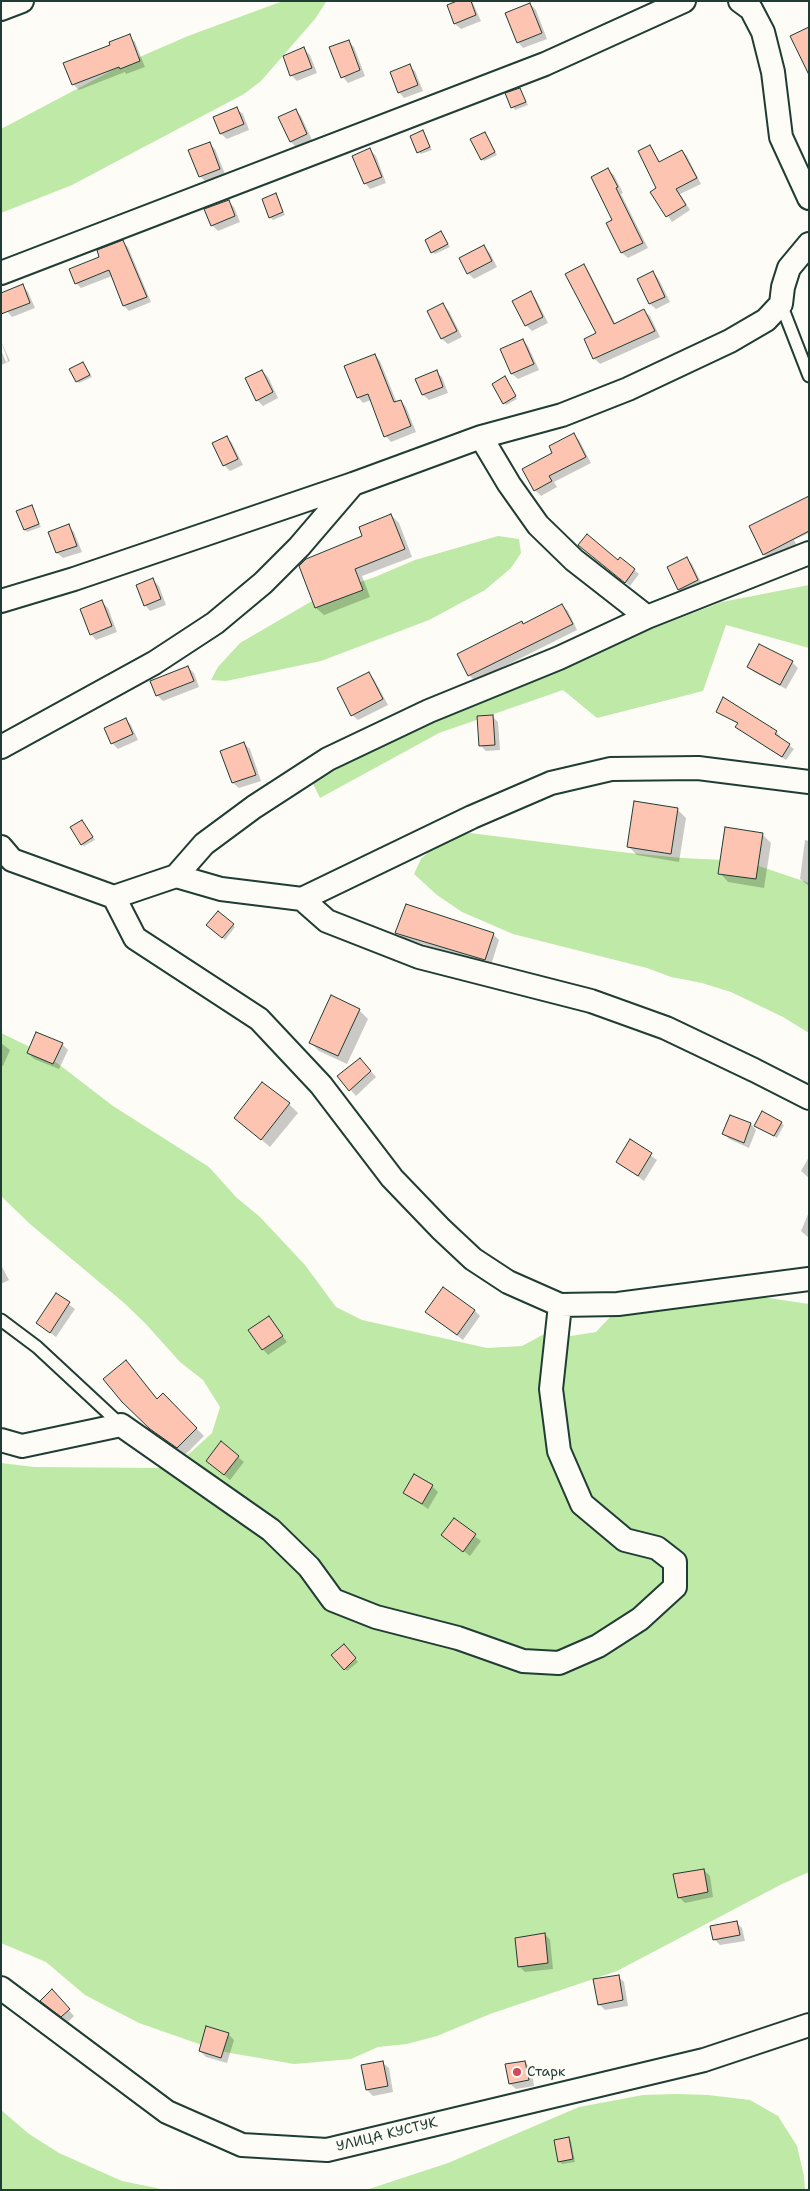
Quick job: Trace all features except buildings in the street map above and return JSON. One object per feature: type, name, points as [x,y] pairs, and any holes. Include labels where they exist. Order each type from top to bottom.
[{"type":"street","points":[[1,8],[22,1]]},
{"type":"street","points":[[1,273],[545,64],[684,1]]},
{"type":"street","points":[[740,1],[751,9],[763,32],[773,72],[782,137],[809,198]]},
{"type":"street","points":[[1,601],[74,579],[353,484],[481,437],[562,415],[628,389],[730,342],[766,320],[781,304],[783,287],[789,268],[809,244]]},
{"type":"street","points":[[481,437],[509,484],[538,525],[574,560],[647,617]]},
{"type":"street","points":[[1,747],[154,663],[214,623],[263,583],[299,546],[353,484]]},
{"type":"street","points":[[1,847],[12,860],[114,897],[176,876],[204,844],[254,807],[328,759],[429,712],[558,658],[647,617],[809,552]]},
{"type":"street","points":[[176,876],[221,889],[302,899],[472,817],[551,783],[611,769],[698,768],[809,782]]},
{"type":"street","points":[[114,897],[135,938],[259,1019],[321,1085],[392,1178],[472,1259],[508,1282],[560,1305],[618,1304],[809,1279]]},
{"type":"street","points":[[302,899],[327,921],[418,957],[591,1002],[666,1028],[809,1098]]},
{"type":"street","points":[[1,1440],[22,1446],[121,1425],[271,1530],[309,1567],[333,1600],[376,1617],[458,1638],[523,1661],[559,1663],[598,1646],[640,1619],[675,1587],[675,1562],[657,1548],[625,1540],[582,1504],[559,1451],[551,1389],[560,1305]]},
{"type":"street","name":"УЛИЦА КУСТУК","points":[[1,1988],[167,2112],[242,2145],[327,2150],[704,2060],[809,2025]]},
{"type":"lane","points":[[781,304],[809,376]]},
{"type":"lane","points":[[1,1320],[37,1347],[121,1425]]},
{"type":"green space","points":[[283,1],[326,2],[315,19],[261,81],[244,94],[72,185],[1,213],[1,129],[128,62],[188,36]]},
{"type":"green space","points":[[498,536],[519,539],[521,553],[511,568],[485,590],[429,620],[321,661],[226,681],[211,680],[218,667],[240,643],[324,594],[375,577],[415,560]]},
{"type":"green space","points":[[809,585],[809,648],[726,625],[703,691],[597,718],[563,690],[439,733],[320,798],[313,784],[376,745],[617,642],[722,602]]},
{"type":"green space","points":[[470,833],[621,852],[682,858],[744,861],[809,883],[809,1033],[783,1017],[731,992],[702,983],[671,977],[647,968],[513,934],[462,912],[437,895],[414,874],[421,859],[441,840]]},
{"type":"green space","points":[[1,1033],[57,1063],[113,1106],[209,1167],[236,1197],[260,1217],[305,1265],[336,1307],[362,1320],[487,1348],[522,1346],[548,1332],[571,1336],[596,1332],[611,1316],[638,1307],[736,1296],[762,1297],[809,1304],[809,1872],[782,1884],[617,1971],[490,2014],[437,2036],[407,2044],[378,2047],[351,2059],[294,2064],[219,2051],[139,2023],[85,1995],[46,1962],[1,1943],[1,1463],[34,1467],[162,1468],[190,1453],[212,1433],[220,1407],[203,1380],[180,1362],[145,1323],[123,1302],[30,1224],[1,1196]]},
{"type":"green space","points":[[643,2095],[708,2095],[750,2100],[778,2116],[797,2146],[804,2176],[805,2190],[366,2190],[448,2163],[579,2107]]},
{"type":"green space","points":[[1,2110],[29,2134],[59,2153],[122,2181],[166,2190],[1,2190]]},
{"type":"place","name":"Старк","points":[[517,2072]]}]
